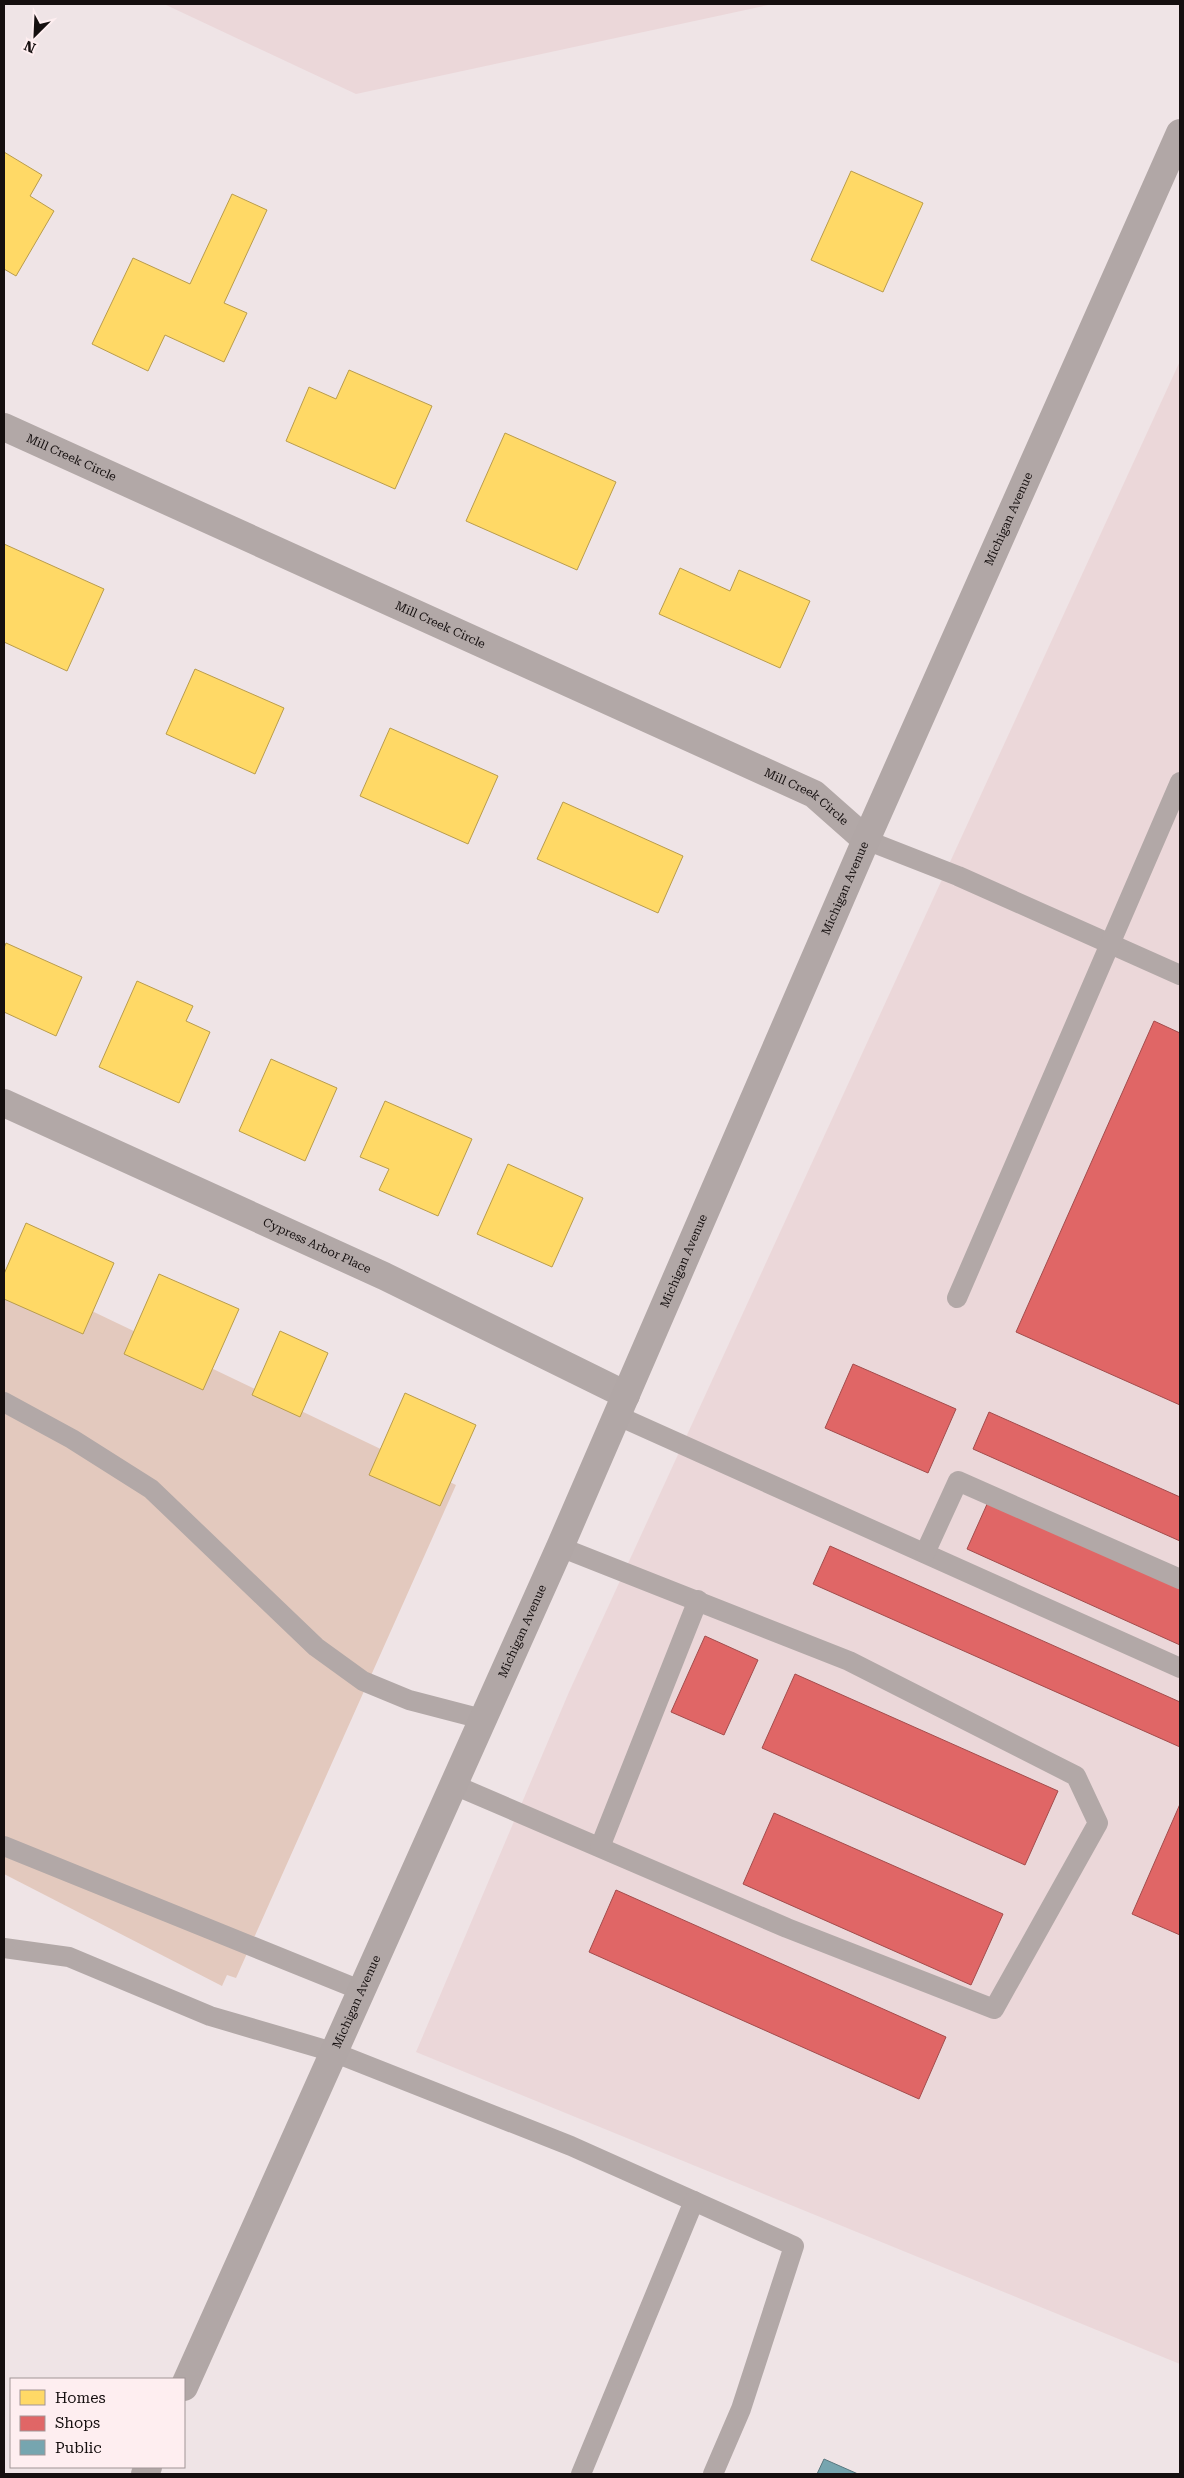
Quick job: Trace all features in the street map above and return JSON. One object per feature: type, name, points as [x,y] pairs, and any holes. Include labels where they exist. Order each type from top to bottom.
[{"type":"main road","name":"Michigan Avenue","points":[[185,2385],[452,1784],[560,1547],[866,840],[1173,165],[1180,133]]},
{"type":"street","name":"Mill Creek Circle","points":[[4,427],[814,794],[866,840]]},
{"type":"street","name":"Cypress Arbor Place","points":[[4,1103],[384,1276],[621,1405]]},
{"type":"lane","points":[[957,1298],[1180,782]]},
{"type":"lane","points":[[866,840],[958,876],[1180,975]]},
{"type":"lane","points":[[4,1402],[72,1439],[151,1489],[316,1647],[362,1681],[409,1700],[482,1719]]},
{"type":"lane","points":[[621,1405],[925,1553],[1180,1668]]},
{"type":"lane","points":[[925,1553],[958,1481],[1180,1579]]},
{"type":"lane","points":[[452,1784],[787,1928],[994,2009],[1098,1823],[1076,1776],[849,1661],[560,1547]]},
{"type":"lane","points":[[600,1847],[698,1600]]},
{"type":"lane","points":[[4,1846],[360,1990]]},
{"type":"lane","points":[[4,1948],[69,1957],[210,2016],[333,2052],[571,2146],[794,2246],[741,2409],[713,2474]]},
{"type":"lane","points":[[581,2474],[694,2201]]},
{"type":"shaded area","points":[[164,4],[773,4],[356,94]]},
{"type":"shaded area","points":[[1180,361],[1180,2364],[416,2052],[569,1692]]},
{"type":"shaded area","points":[[4,1269],[456,1485],[236,1978],[227,1975],[222,1986],[4,1874]]},
{"type":"building: Homes","points":[[4,152],[42,175],[30,196],[54,211],[16,276],[4,269]]},
{"type":"building: Homes","points":[[851,171],[923,203],[883,292],[811,260]]},
{"type":"building: Homes","points":[[232,194],[267,210],[224,303],[247,313],[224,362],[165,335],[148,371],[92,344],[133,258],[190,284]]},
{"type":"building: Homes","points":[[349,370],[432,406],[395,489],[286,441],[309,387],[336,399]]},
{"type":"building: Homes","points":[[505,433],[616,482],[577,570],[466,521]]},
{"type":"building: Homes","points":[[4,544],[104,589],[67,671],[4,642]]},
{"type":"building: Homes","points":[[680,568],[730,591],[739,570],[810,601],[780,668],[659,614]]},
{"type":"building: Homes","points":[[195,669],[284,708],[255,774],[166,734]]},
{"type":"building: Homes","points":[[390,728],[498,776],[468,844],[360,796]]},
{"type":"building: Homes","points":[[563,802],[683,856],[658,913],[537,859]]},
{"type":"building: Homes","points":[[6,943],[82,977],[56,1036],[4,1012],[4,948]]},
{"type":"building: Homes","points":[[137,981],[193,1006],[186,1021],[210,1032],[179,1103],[99,1067]]},
{"type":"building: Homes","points":[[271,1059],[337,1088],[305,1161],[239,1131]]},
{"type":"building: Homes","points":[[385,1101],[472,1139],[438,1216],[379,1190],[389,1169],[360,1157]]},
{"type":"building: Homes","points":[[508,1164],[583,1198],[552,1267],[477,1234]]},
{"type":"building: Homes","points":[[26,1223],[114,1263],[83,1334],[4,1299],[4,1274]]},
{"type":"building: Homes","points":[[159,1274],[239,1309],[203,1390],[124,1354]]},
{"type":"building: Homes","points":[[280,1331],[328,1353],[300,1417],[252,1395]]},
{"type":"building: Homes","points":[[405,1393],[476,1425],[440,1506],[369,1475]]},
{"type":"building: Shops","points":[[1154,1021],[1180,1033],[1180,1405],[1016,1332]]},
{"type":"building: Shops","points":[[853,1364],[956,1409],[928,1473],[825,1428]]},
{"type":"building: Shops","points":[[989,1412],[1180,1497],[1180,1541],[973,1449]]},
{"type":"building: Shops","points":[[988,1502],[1180,1588],[1180,1645],[967,1549]]},
{"type":"building: Shops","points":[[830,1546],[1180,1702],[1180,1747],[813,1584]]},
{"type":"building: Shops","points":[[705,1636],[758,1660],[724,1735],[671,1712]]},
{"type":"building: Shops","points":[[795,1674],[1058,1791],[1025,1865],[762,1748]]},
{"type":"building: Shops","points":[[1180,1804],[1180,1935],[1132,1914]]},
{"type":"building: Shops","points":[[774,1813],[1003,1914],[971,1985],[743,1884]]},
{"type":"building: Shops","points":[[616,1890],[946,2037],[919,2099],[589,1952]]},
{"type":"building: Public","points":[[824,2459],[858,2474],[817,2474]]}]
